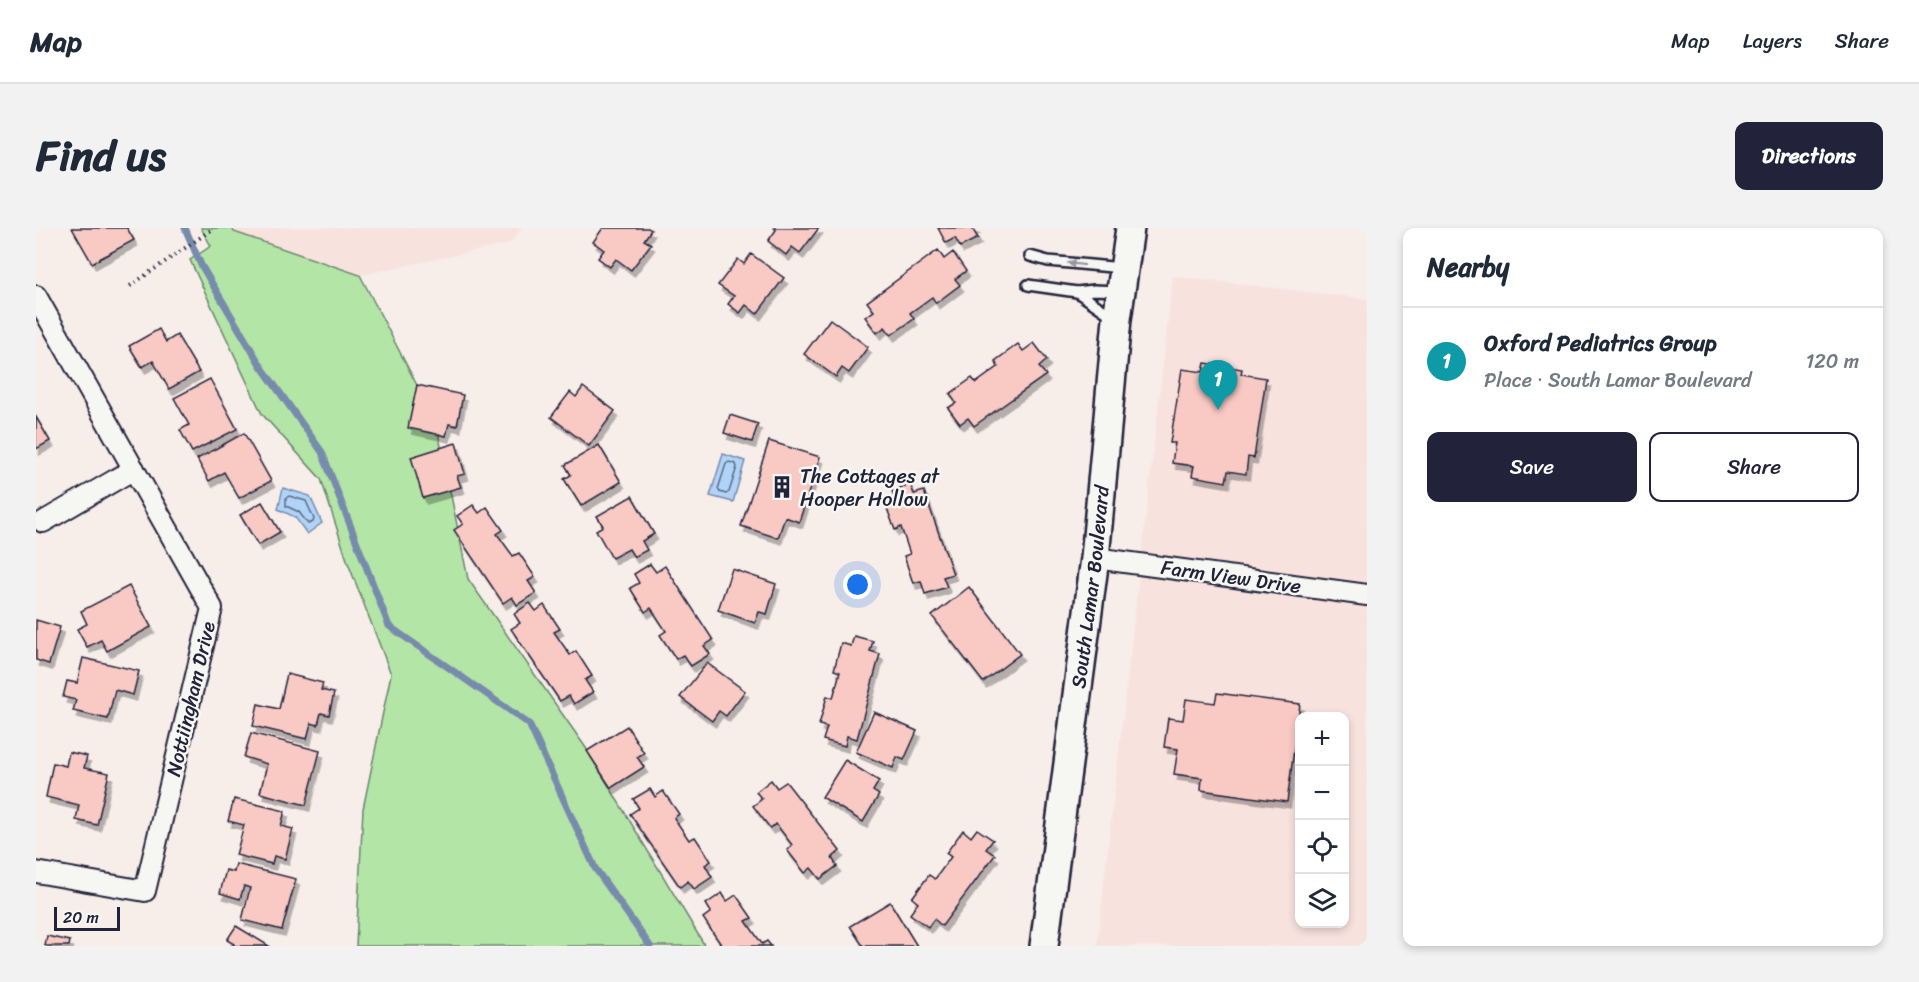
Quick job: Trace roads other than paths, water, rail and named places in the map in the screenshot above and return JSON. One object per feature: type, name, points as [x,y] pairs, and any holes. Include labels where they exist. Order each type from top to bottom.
[{"type":"street","name":"South Lamar Boulevard","points":[[1044,946],[1095,558],[1117,319],[1130,228]]},
{"type":"street","name":"Nottiingham Drive","points":[[36,296],[212,608],[145,891],[36,872]]},
{"type":"street","points":[[43,522],[134,469]]},
{"type":"street","name":"Farm View Drive","points":[[1095,558],[1367,595]]},
{"type":"lane","points":[[1030,256],[1068,263],[1122,280]]},
{"type":"lane","points":[[1028,285],[1077,292],[1094,290],[1122,280]]},
{"type":"lane","points":[[1077,292],[1117,319]]},
{"type":"water","points":[[723,454],[745,461],[733,502],[710,496]]},
{"type":"water","points":[[283,488],[310,496],[322,523],[307,534],[295,517],[278,509]]},
{"type":"waterway","points":[[185,228],[201,265],[261,366],[322,452],[389,626],[529,724],[595,868],[650,946]]},
{"type":"place","name":"Oxford Pediatrics Group","points":[[1218,410]]},
{"type":"place","name":"The Cottages at Hooper Hollow","points":[[782,487]]}]
